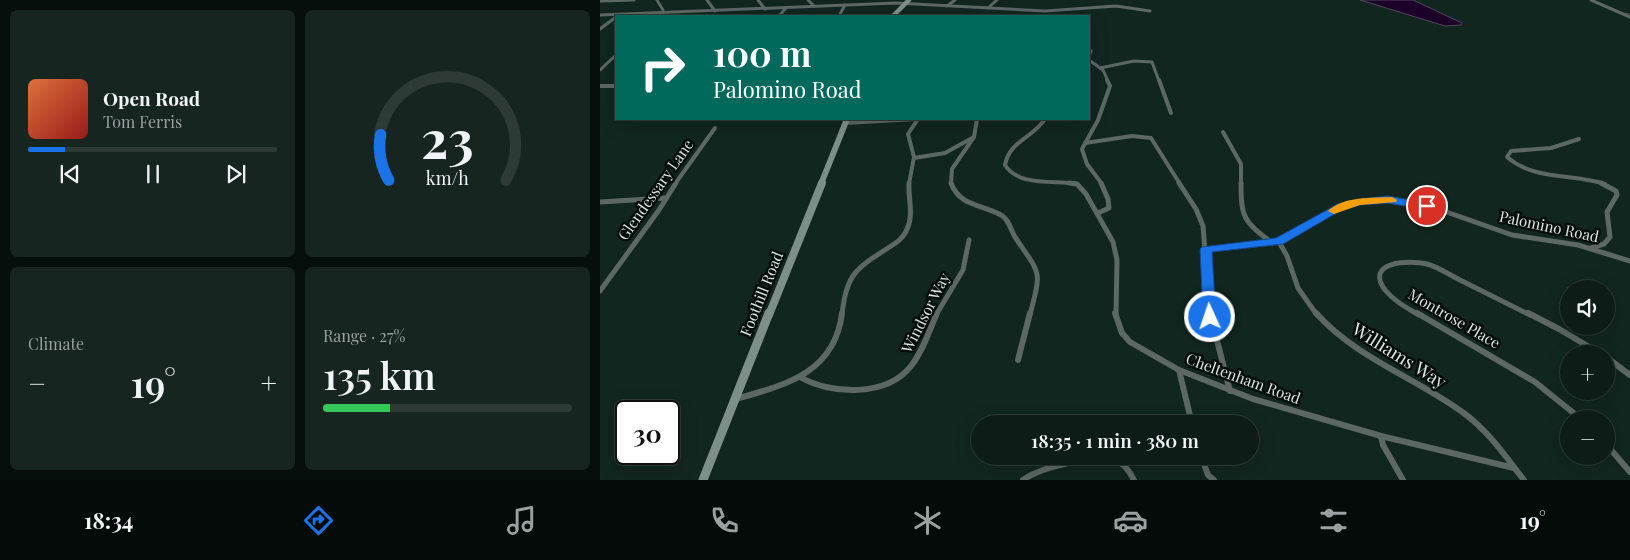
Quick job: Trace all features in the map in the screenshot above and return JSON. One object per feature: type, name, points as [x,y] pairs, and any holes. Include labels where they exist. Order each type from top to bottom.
[{"type":"main road","points":[[894,15],[910,0]]},
{"type":"main road","name":"Foothill Road","points":[[704,480],[846,121]]},
{"type":"street","points":[[602,1],[634,0]]},
{"type":"street","points":[[657,0],[664,13]]},
{"type":"street","points":[[707,0],[715,11]]},
{"type":"street","points":[[758,0],[765,8]]},
{"type":"street","points":[[808,0],[814,6]]},
{"type":"street","points":[[858,0],[863,5]]},
{"type":"street","points":[[946,6],[954,0]]},
{"type":"street","points":[[987,8],[996,0]]},
{"type":"street","points":[[1591,0],[1630,17]]},
{"type":"street","points":[[633,15],[814,6],[904,4],[1045,11],[1112,6],[1150,11]]},
{"type":"street","points":[[840,15],[845,5]]},
{"type":"street","points":[[780,15],[786,8]]},
{"type":"street","points":[[720,15],[725,10]]},
{"type":"street","points":[[600,15],[615,16]]},
{"type":"street","points":[[600,30],[615,18]]},
{"type":"street","points":[[600,70],[615,56]]},
{"type":"street","points":[[1090,59],[1100,68],[1108,80],[1110,91],[1098,120],[1082,149],[1084,158],[1108,196],[1109,208],[1098,213]]},
{"type":"street","points":[[1100,68],[1138,60],[1152,62],[1171,114]]},
{"type":"street","points":[[600,86],[615,86]]},
{"type":"street","points":[[846,121],[882,120]]},
{"type":"street","points":[[736,399],[800,377],[820,362],[834,343],[840,327],[846,287],[850,279],[865,264],[903,237],[909,229],[911,223],[910,176],[914,158],[908,138],[909,131],[917,120]]},
{"type":"street","points":[[978,120],[972,145],[953,167],[950,174],[951,183],[960,197],[972,206],[1006,218],[1012,233],[1034,263],[1038,272],[1038,282],[1018,360]]},
{"type":"street","name":"Cheltenham Road","points":[[1045,120],[1008,152],[1005,160],[1006,166],[1017,176],[1030,180],[1077,184],[1085,191],[1115,246],[1117,254],[1115,314],[1120,333],[1130,342],[1179,370],[1230,391],[1381,436],[1514,468]]},
{"type":"street","name":"Glendessary Lane","points":[[600,291],[659,210],[715,128]]},
{"type":"street","points":[[1223,132],[1241,164],[1241,206],[1243,215],[1250,226],[1276,242]]},
{"type":"street","points":[[1085,142],[1132,136],[1149,137],[1200,216],[1206,249],[1210,317],[1230,391]]},
{"type":"street","points":[[914,158],[945,153],[974,138]]},
{"type":"street","points":[[1579,139],[1551,148],[1511,151],[1507,157],[1526,169],[1599,182],[1616,191],[1617,195],[1607,212],[1610,237],[1604,244],[1591,248]]},
{"type":"street","points":[[600,202],[666,198]]},
{"type":"street","name":"Palomino Road","points":[[1206,249],[1276,242],[1342,206],[1360,202],[1388,200],[1438,209],[1512,235],[1591,248],[1630,261]]},
{"type":"street","name":"Windsor Way","points":[[800,377],[817,386],[848,390],[882,386],[905,374],[913,366],[939,310],[963,270],[969,240]]},
{"type":"street","name":"Williams Way","points":[[1276,242],[1289,258],[1300,292],[1311,308],[1336,334],[1466,415],[1482,428],[1524,480]]},
{"type":"street","name":"Montrose Place","points":[[1571,410],[1535,382],[1399,304],[1381,286],[1380,274],[1383,269],[1395,263],[1412,262],[1430,266],[1558,329],[1586,345]]},
{"type":"street","points":[[1615,364],[1630,375]]},
{"type":"street","points":[[1179,370],[1190,415]]},
{"type":"street","points":[[1381,436],[1383,445],[1403,480]]},
{"type":"street","points":[[1615,454],[1630,472]]},
{"type":"street","points":[[1023,480],[1039,470],[1090,460],[1112,459],[1125,467],[1134,480]]},
{"type":"street","points":[[1204,465],[1208,475],[1214,480]]},
{"type":"shaded area","points":[[1360,0],[1413,0],[1462,23],[1461,25],[1445,26]]},
{"type":"waterway","points":[[1626,13],[1630,14]]},
{"type":"slow traffic","points":[[1334,211],[1342,206],[1360,202],[1392,200]]},
{"type":"route","points":[[1210,317],[1206,249],[1279,242],[1342,206],[1360,202],[1397,200],[1427,206]]}]
